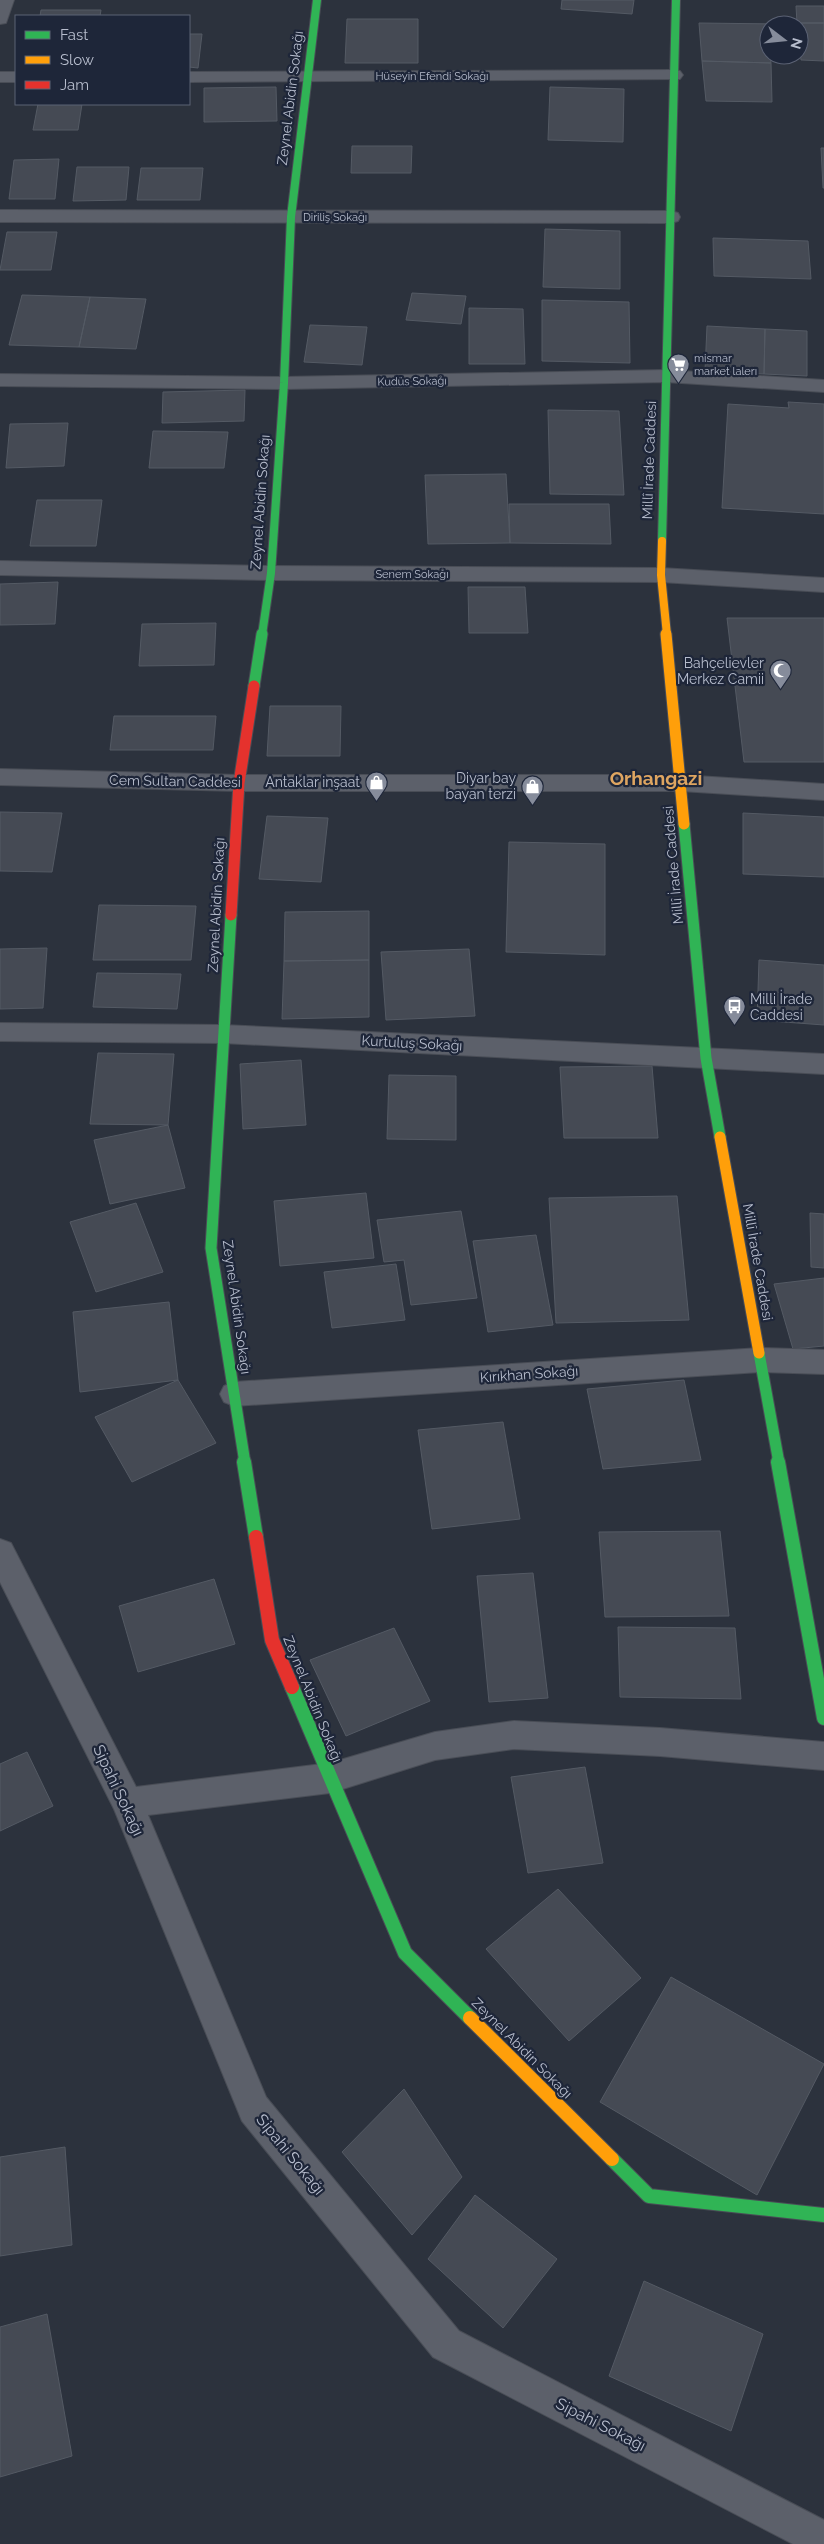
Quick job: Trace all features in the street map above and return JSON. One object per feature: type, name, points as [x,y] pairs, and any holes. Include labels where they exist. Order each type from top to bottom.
[{"type":"street","points":[[0,19],[5,0]]},
{"type":"street","name":"Zeynel Abidin Sokağı","points":[[317,0],[291,217],[284,383],[271,573],[239,783],[211,1248],[272,1640],[405,1953],[650,2196],[824,2215]]},
{"type":"street","name":"Millî İrade Caddesi","points":[[676,0],[661,575],[706,1058],[824,1718]]},
{"type":"street","name":"Hüseyin Efendi Sokağı","points":[[190,76],[674,75]]},
{"type":"street","points":[[0,78],[15,77]]},
{"type":"street","name":"Diriliş Sokağı","points":[[0,216],[671,218]]},
{"type":"street","name":"Kudüs Sokağı","points":[[0,380],[284,383],[666,376],[824,386]]},
{"type":"street","name":"Senem Sokağı","points":[[0,568],[271,573],[661,575],[824,585]]},
{"type":"street","name":"Cem Sultan Caddesi","points":[[0,777],[239,783],[681,783],[824,792]]},
{"type":"street","name":"Kurtuluş Sokağı","points":[[0,1032],[223,1034],[824,1064]]},
{"type":"street","name":"Kırıkhan Sokağı","points":[[234,1394],[760,1360],[824,1362]]},
{"type":"street","name":"Sipahi Sokağı","points":[[0,1552],[127,1803],[254,2109],[446,2344],[824,2540]]},
{"type":"street","points":[[127,1803],[330,1778],[435,1746],[514,1735],[660,1742],[824,1756]]},
{"type":"building","points":[[562,0],[634,0],[632,14],[561,9]]},
{"type":"building","points":[[796,6],[824,6],[824,23],[809,23],[809,15],[797,15]]},
{"type":"building","points":[[41,10],[101,10],[100,15],[40,15]]},
{"type":"building","points":[[347,19],[418,19],[418,63],[345,63]]},
{"type":"building","points":[[699,23],[759,24],[759,63],[702,61]]},
{"type":"building","points":[[809,23],[824,23],[824,61],[809,60]]},
{"type":"building","points":[[190,34],[202,34],[198,68],[190,67]]},
{"type":"building","points":[[702,61],[759,63],[759,65],[771,65],[772,102],[706,101]]},
{"type":"building","points":[[276,87],[277,121],[204,122],[204,88]]},
{"type":"building","points":[[550,87],[624,89],[623,142],[548,140]]},
{"type":"building","points":[[38,105],[82,105],[78,130],[33,130]]},
{"type":"building","points":[[352,146],[412,146],[411,173],[351,173]]},
{"type":"building","points":[[821,148],[824,148],[824,188],[823,188]]},
{"type":"building","points":[[59,159],[55,199],[9,199],[14,160]]},
{"type":"building","points":[[77,167],[129,167],[126,200],[73,201]]},
{"type":"building","points":[[141,168],[203,168],[200,200],[137,200]]},
{"type":"building","points":[[545,229],[620,231],[620,289],[543,287]]},
{"type":"building","points":[[7,232],[57,232],[51,270],[0,270]]},
{"type":"building","points":[[713,238],[808,241],[811,279],[714,276]]},
{"type":"building","points":[[412,293],[466,296],[461,324],[406,320]]},
{"type":"building","points":[[22,295],[90,297],[79,347],[9,345]]},
{"type":"building","points":[[90,297],[146,299],[136,349],[79,347]]},
{"type":"building","points":[[542,300],[629,302],[630,363],[542,361]]},
{"type":"building","points":[[469,308],[523,309],[525,364],[469,364]]},
{"type":"building","points":[[310,325],[367,327],[362,365],[304,362]]},
{"type":"building","points":[[707,326],[765,329],[764,374],[705,371]]},
{"type":"building","points":[[765,329],[807,331],[807,376],[764,374]]},
{"type":"building","points":[[245,390],[244,421],[162,423],[163,392]]},
{"type":"building","points":[[788,402],[824,404],[824,514],[722,508],[728,404],[789,408]]},
{"type":"building","points":[[548,410],[619,411],[624,495],[550,494]]},
{"type":"building","points":[[68,423],[64,466],[6,468],[10,424]]},
{"type":"building","points":[[153,431],[228,432],[224,468],[149,468]]},
{"type":"building","points":[[506,474],[510,543],[428,544],[425,475]]},
{"type":"building","points":[[37,500],[102,500],[96,546],[30,546]]},
{"type":"building","points":[[509,504],[609,504],[611,544],[510,543]]},
{"type":"building","points":[[58,582],[55,624],[0,625],[0,584]]},
{"type":"building","points":[[468,587],[525,587],[528,633],[469,633]]},
{"type":"building","name":"Bahçelievler Merkez Camii","points":[[727,618],[824,618],[824,762],[744,762]]},
{"type":"building","points":[[216,623],[214,665],[139,666],[142,624]]},
{"type":"building","points":[[270,706],[341,706],[340,756],[267,756]]},
{"type":"building","points":[[114,716],[216,716],[213,750],[110,750]]},
{"type":"building","points":[[0,812],[62,813],[52,872],[0,871]]},
{"type":"building","points":[[743,813],[824,817],[824,877],[743,874]]},
{"type":"building","points":[[267,816],[328,818],[321,882],[259,879]]},
{"type":"building","points":[[509,842],[605,844],[605,955],[506,952]]},
{"type":"building","points":[[99,905],[196,906],[191,960],[93,960]]},
{"type":"building","points":[[369,911],[369,960],[284,961],[285,912]]},
{"type":"building","points":[[47,948],[43,1008],[0,1009],[0,949]]},
{"type":"building","points":[[469,949],[475,1016],[386,1020],[381,952]]},
{"type":"building","points":[[369,960],[369,1017],[282,1019],[284,961]]},
{"type":"building","points":[[759,960],[824,965],[824,1025],[757,1020]]},
{"type":"building","points":[[97,973],[181,974],[177,1009],[93,1007]]},
{"type":"building","points":[[98,1053],[174,1054],[168,1125],[90,1124]]},
{"type":"building","points":[[301,1060],[306,1125],[243,1129],[240,1064]]},
{"type":"building","points":[[652,1066],[658,1138],[564,1138],[560,1067]]},
{"type":"building","points":[[389,1075],[456,1076],[456,1140],[387,1139]]},
{"type":"building","points":[[168,1125],[185,1188],[110,1204],[94,1140]]},
{"type":"building","points":[[366,1193],[374,1258],[280,1266],[274,1201]]},
{"type":"building","points":[[677,1196],[689,1320],[556,1323],[549,1198]]},
{"type":"building","points":[[136,1203],[163,1272],[96,1292],[70,1222]]},
{"type":"building","points":[[461,1211],[477,1298],[411,1305],[404,1260],[384,1262],[377,1220]]},
{"type":"building","points":[[810,1213],[824,1214],[824,1268],[811,1267]]},
{"type":"building","points":[[536,1235],[553,1325],[488,1332],[473,1241]]},
{"type":"building","points":[[396,1264],[405,1320],[332,1328],[324,1272]]},
{"type":"building","points":[[824,1278],[824,1346],[793,1349],[774,1284]]},
{"type":"building","points":[[169,1302],[178,1380],[80,1392],[73,1312]]},
{"type":"building","points":[[178,1380],[216,1443],[132,1482],[95,1417]]},
{"type":"building","points":[[684,1380],[701,1460],[603,1469],[587,1389]]},
{"type":"building","points":[[503,1422],[520,1519],[432,1529],[418,1430]]},
{"type":"building","points":[[720,1531],[729,1616],[605,1617],[599,1532]]},
{"type":"building","points":[[533,1573],[548,1698],[489,1702],[477,1576]]},
{"type":"building","points":[[214,1579],[235,1644],[138,1672],[119,1606]]},
{"type":"building","points":[[618,1627],[735,1628],[741,1699],[620,1697]]},
{"type":"building","points":[[394,1628],[430,1701],[346,1736],[310,1660]]},
{"type":"building","points":[[27,1752],[53,1806],[0,1831],[0,1764]]},
{"type":"building","points":[[585,1767],[603,1863],[528,1873],[511,1777]]},
{"type":"building","points":[[558,1889],[641,1978],[569,2041],[486,1949]]},
{"type":"building","points":[[671,1977],[824,2064],[757,2195],[600,2102]]},
{"type":"building","points":[[404,2089],[462,2177],[412,2235],[342,2152]]},
{"type":"building","points":[[65,2147],[72,2245],[0,2256],[0,2157]]},
{"type":"building","points":[[475,2195],[557,2259],[503,2328],[428,2259]]},
{"type":"building","points":[[644,2281],[763,2334],[731,2431],[609,2376]]},
{"type":"building","points":[[47,2314],[72,2456],[0,2477],[0,2327]]},
{"type":"traffic: fast","points":[[254,686],[271,573],[284,383],[291,217],[317,0]]},
{"type":"traffic: fast","points":[[662,541],[676,0]]},
{"type":"traffic: fast","points":[[684,824],[706,1058],[720,1137]]},
{"type":"traffic: fast","points":[[231,915],[211,1248],[256,1537]]},
{"type":"traffic: fast","points":[[759,1353],[824,1718]]},
{"type":"traffic: fast","points":[[292,1687],[405,1953],[470,2018]]},
{"type":"traffic: fast","points":[[612,2159],[649,2196],[824,2215]]},
{"type":"traffic: slow","points":[[662,541],[661,575],[684,824]]},
{"type":"traffic: slow","points":[[720,1137],[759,1353]]},
{"type":"traffic: slow","points":[[470,2018],[612,2159]]},
{"type":"traffic: jam","points":[[231,915],[239,783],[254,686]]},
{"type":"traffic: jam","points":[[256,1537],[272,1640],[292,1687]]},
{"type":"place","name":"mismar market lalerı","points":[[678,383]]},
{"type":"place","name":"Bahçelievler Merkez Camii","points":[[780,690]]},
{"type":"place","name":"Antaklar inşaat","points":[[376,801]]},
{"type":"place","name":"Diyar bay bayan terzi","points":[[532,805]]},
{"type":"place","name":"Milli İrade Caddesi","points":[[734,1026]]},
{"type":"district","name":"Orhangazi","points":[[656,778]]}]
